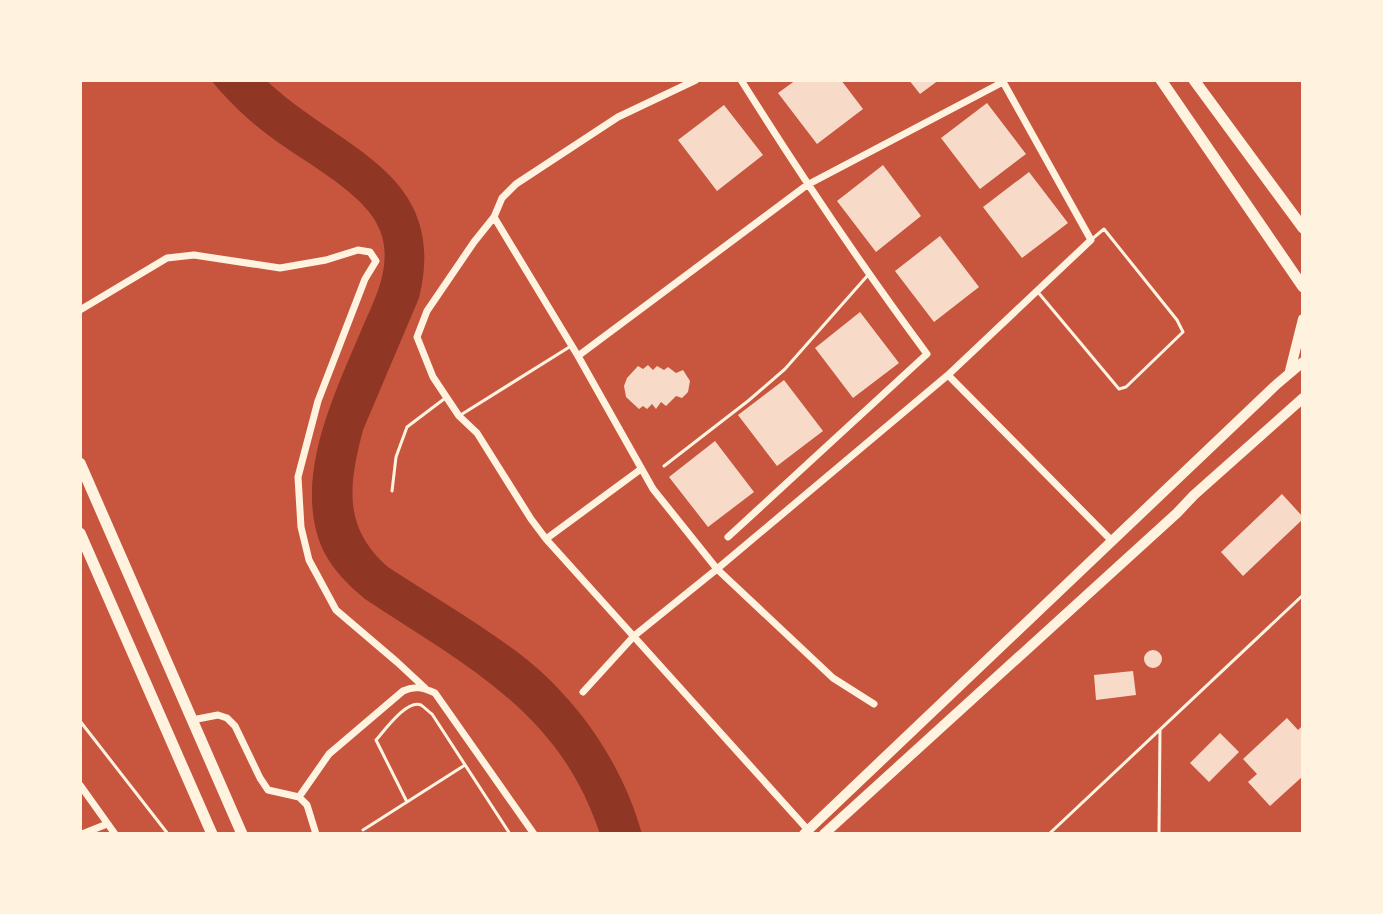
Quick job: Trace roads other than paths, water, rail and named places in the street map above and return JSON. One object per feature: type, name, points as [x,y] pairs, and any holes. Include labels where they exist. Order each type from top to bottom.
[{"type":"main road","points":[[1161,80],[1303,286],[1303,297]]},
{"type":"main road","points":[[1194,80],[1303,228]]},
{"type":"main road","points":[[1290,373],[1303,319]]},
{"type":"main road","points":[[806,832],[1303,362]]},
{"type":"main road","points":[[824,834],[1303,398]]},
{"type":"main road","points":[[80,463],[242,834]]},
{"type":"main road","points":[[80,533],[212,834]]},
{"type":"street","points":[[696,80],[618,117],[516,184],[502,198],[494,217],[427,311],[417,337],[433,377],[459,416],[477,433],[546,539],[806,832]]},
{"type":"street","points":[[728,537],[927,354],[868,275],[741,80]]},
{"type":"street","points":[[578,356],[807,185],[1003,81],[1091,240],[948,375],[634,636],[583,692]]},
{"type":"street","points":[[494,217],[653,489],[717,569],[833,678],[874,704]]},
{"type":"street","points":[[80,310],[167,258],[194,255],[280,268],[326,260],[358,250],[370,252],[376,261],[365,279],[318,401],[298,477],[301,527],[309,560],[336,610],[425,688],[435,693],[534,834]]},
{"type":"street","points":[[948,375],[1112,541]]},
{"type":"street","points":[[546,539],[641,469]]},
{"type":"street","points":[[299,797],[329,754],[403,691],[411,687],[425,688]]},
{"type":"street","points":[[192,720],[218,715],[227,718],[235,726],[268,790],[299,797],[307,805],[316,834]]},
{"type":"street","points":[[80,785],[115,834]]},
{"type":"street","points":[[82,834],[107,824]]},
{"type":"lane","points":[[1037,291],[1119,389],[1126,387],[1183,332],[1177,320],[1104,229],[1091,240]]},
{"type":"lane","points":[[664,466],[785,369],[868,275]]},
{"type":"lane","points":[[459,416],[571,346]]},
{"type":"lane","points":[[392,491],[396,457],[407,427],[446,397]]},
{"type":"lane","points":[[1049,834],[1303,595]]},
{"type":"lane","points":[[407,802],[376,740],[406,707],[414,704],[422,705],[432,714],[510,834]]},
{"type":"lane","points":[[80,721],[168,834]]},
{"type":"lane","points":[[1159,834],[1160,730]]},
{"type":"lane","points":[[363,830],[465,765]]}]
